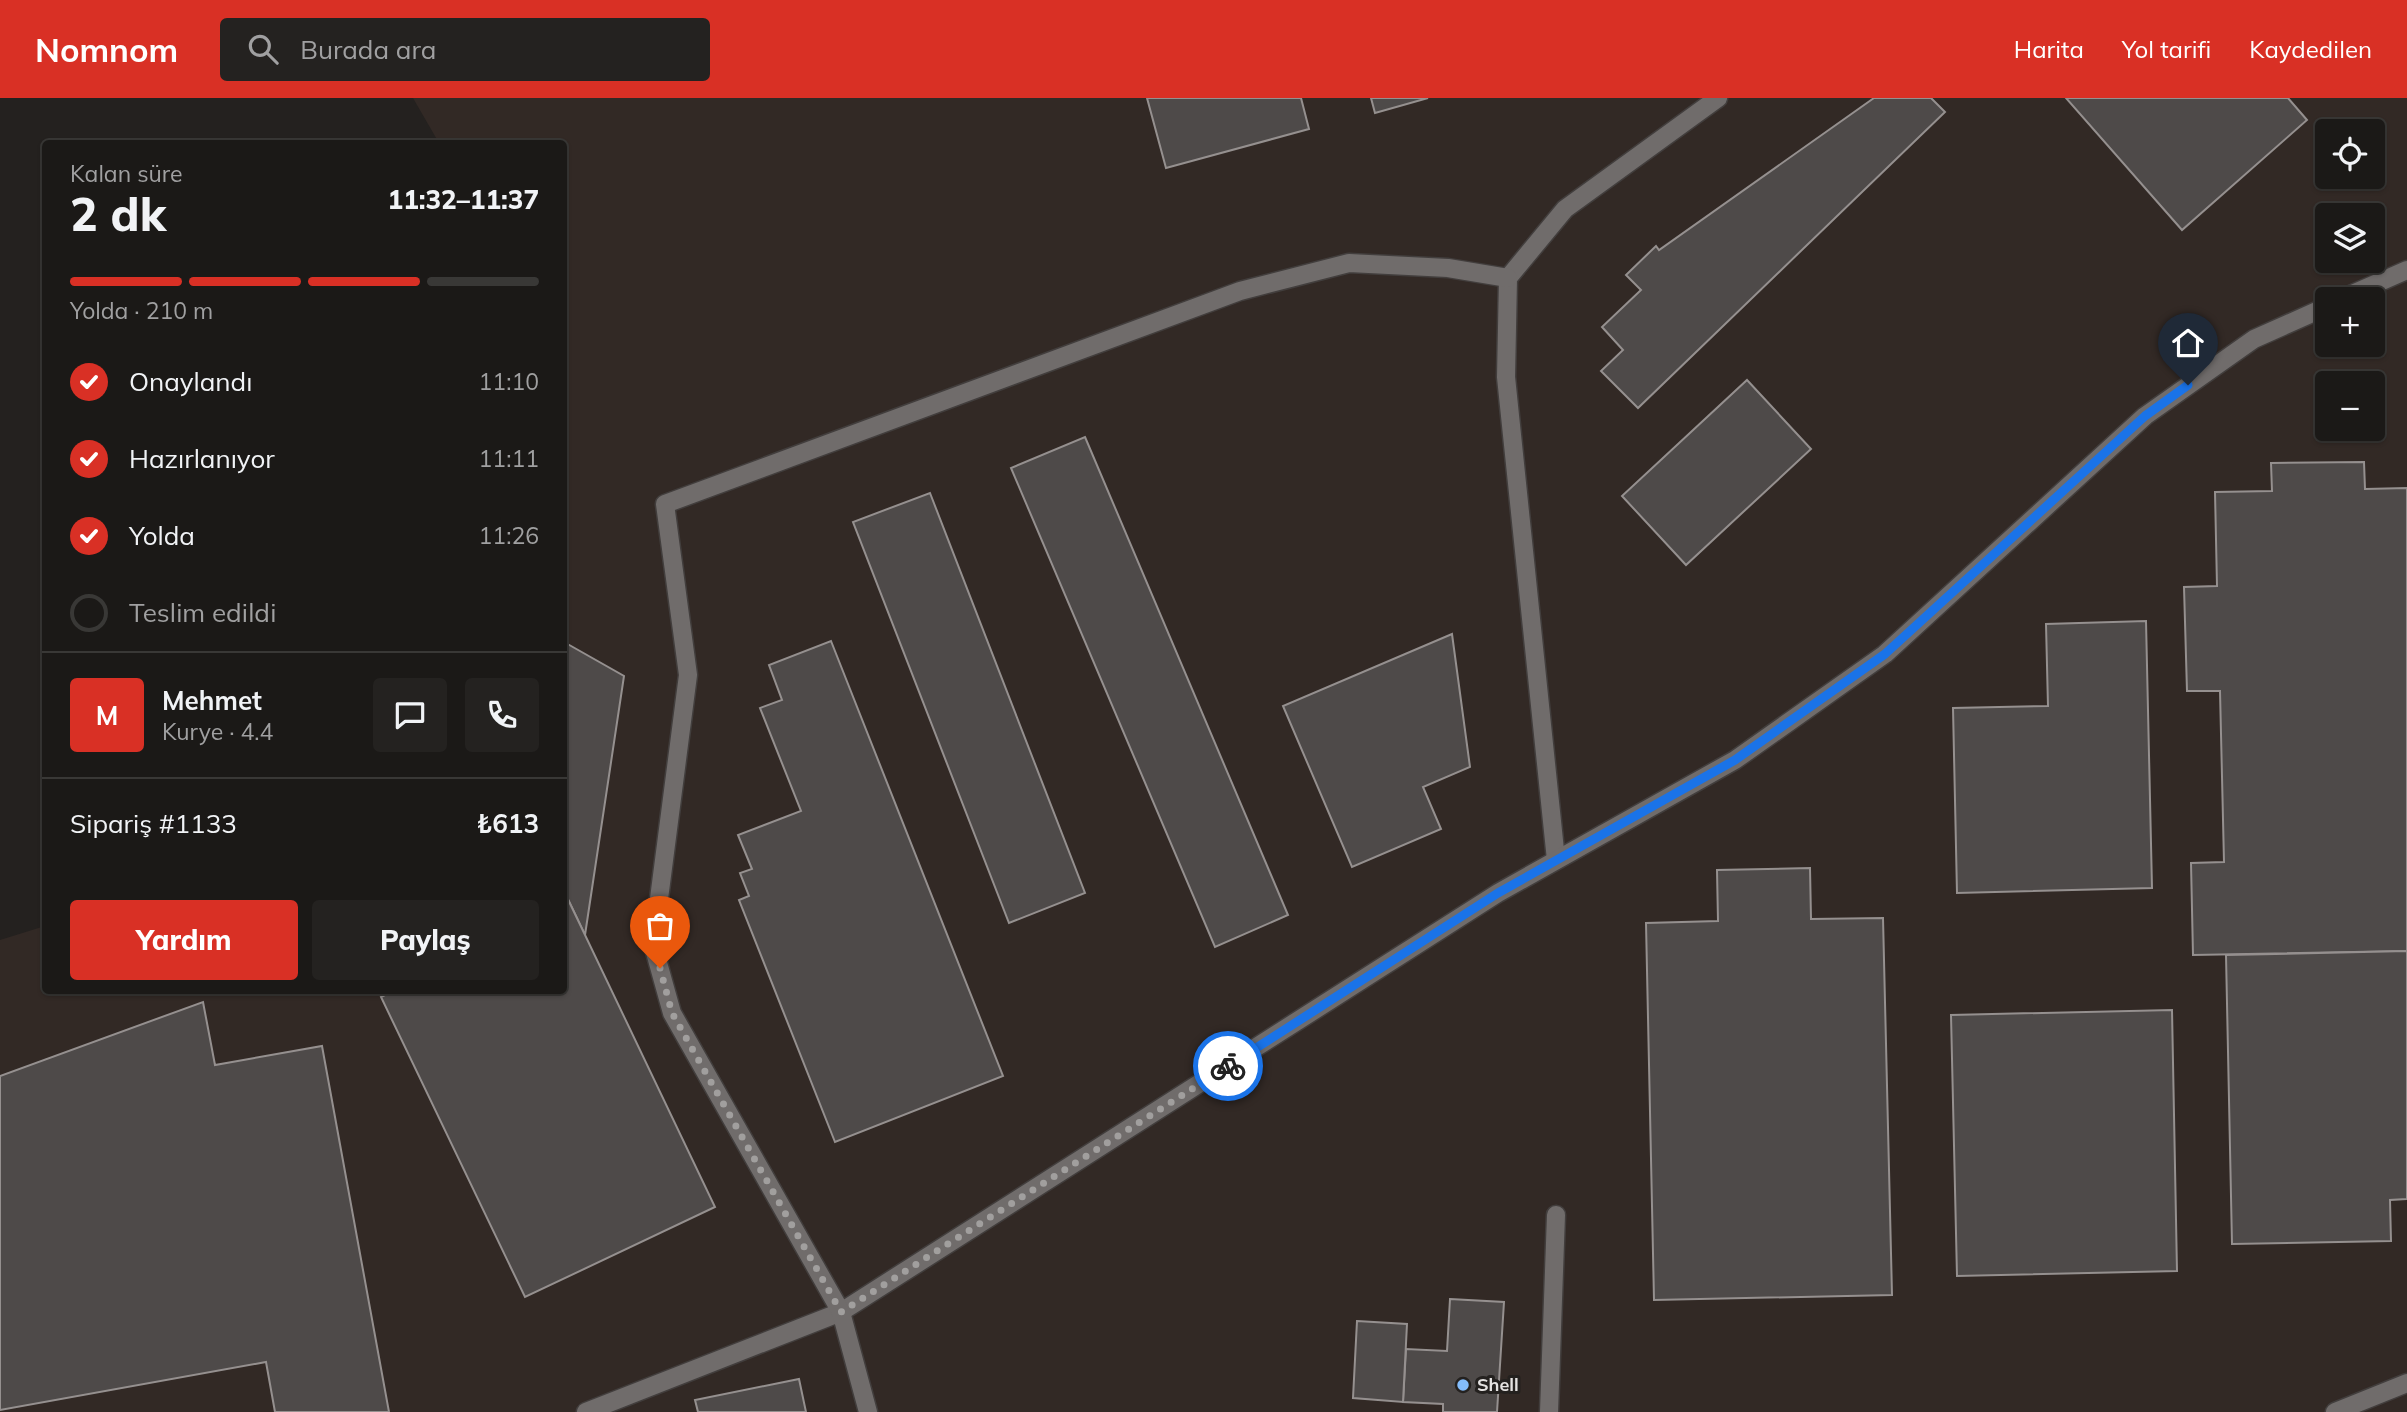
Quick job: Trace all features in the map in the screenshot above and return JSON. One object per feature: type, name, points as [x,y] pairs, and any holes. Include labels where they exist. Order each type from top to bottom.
[{"type":"lane","points":[[1556,860],[1506,377],[1508,278],[1565,209],[1718,98]]},
{"type":"lane","points":[[868,1412],[841,1312],[672,1013],[653,945],[688,675],[665,504],[1240,291],[1349,263],[1448,268],[1508,278]]},
{"type":"lane","points":[[2369,287],[2407,270]]},
{"type":"lane","points":[[586,1412],[841,1312],[1498,893],[1735,760],[1875,662],[2145,416],[2254,339],[2315,312]]},
{"type":"lane","points":[[1549,1412],[1556,1214]]},
{"type":"lane","points":[[2335,1412],[2407,1383]]},
{"type":"shaded area","points":[[413,98],[2407,98],[2407,1412],[0,1412],[0,940],[42,927],[42,994],[567,994],[567,140],[437,140]]},
{"type":"building","points":[[1147,98],[1301,98],[1309,129],[1166,168]]},
{"type":"building","points":[[1371,98],[1428,98],[1375,113]]},
{"type":"building","points":[[1874,98],[1931,98],[1945,112],[1638,408],[1601,371],[1623,350],[1602,327],[1641,290],[1626,275],[1656,246],[1659,250]]},
{"type":"building","points":[[2066,98],[2288,98],[2307,120],[2182,230]]},
{"type":"building","points":[[1747,380],[1811,449],[1686,565],[1622,496]]},
{"type":"building","points":[[1085,437],[1288,915],[1215,947],[1011,468]]},
{"type":"building","points":[[2364,462],[2365,489],[2407,488],[2407,951],[2193,955],[2191,863],[2224,862],[2220,691],[2187,691],[2184,587],[2217,586],[2215,492],[2272,491],[2271,463]]},
{"type":"building","points":[[930,493],[1085,893],[1009,923],[853,522]]},
{"type":"building","points":[[2146,621],[2152,888],[1957,893],[1953,708],[2048,706],[2046,624]]},
{"type":"building","points":[[1452,634],[1470,767],[1423,787],[1441,829],[1352,867],[1283,706]]},
{"type":"building","points":[[831,641],[1003,1076],[835,1142],[739,900],[749,896],[740,873],[752,869],[738,835],[801,811],[760,708],[782,700],[769,665]]},
{"type":"building","points":[[567,644],[624,676],[585,935],[567,897]]},
{"type":"building","points":[[1810,868],[1811,919],[1883,918],[1892,1295],[1654,1300],[1646,923],[1718,921],[1717,870]]},
{"type":"building","points":[[567,897],[715,1207],[525,1297],[381,997],[387,994],[567,994]]},
{"type":"building","points":[[2407,951],[2407,1199],[2390,1200],[2391,1241],[2232,1244],[2226,955]]},
{"type":"building","points":[[203,1002],[215,1065],[322,1046],[389,1412],[275,1412],[266,1362],[0,1410],[0,1076]]},
{"type":"building","points":[[2172,1010],[2177,1271],[1957,1276],[1951,1015]]},
{"type":"building","points":[[1450,1299],[1504,1302],[1497,1412],[1443,1412],[1443,1404],[1403,1402],[1406,1349],[1447,1351]]},
{"type":"building","points":[[1357,1321],[1407,1324],[1403,1402],[1353,1398]]},
{"type":"building","points":[[799,1379],[806,1412],[698,1412],[695,1400]]},
{"type":"way so far","points":[[660,968],[672,1013],[841,1312],[1228,1066]]},
{"type":"place","name":"Shell","points":[[1463,1385]]},
{"type":"route","points":[[1228,1066],[1498,893],[1735,760],[1885,654],[2145,416],[2188,385]]}]
